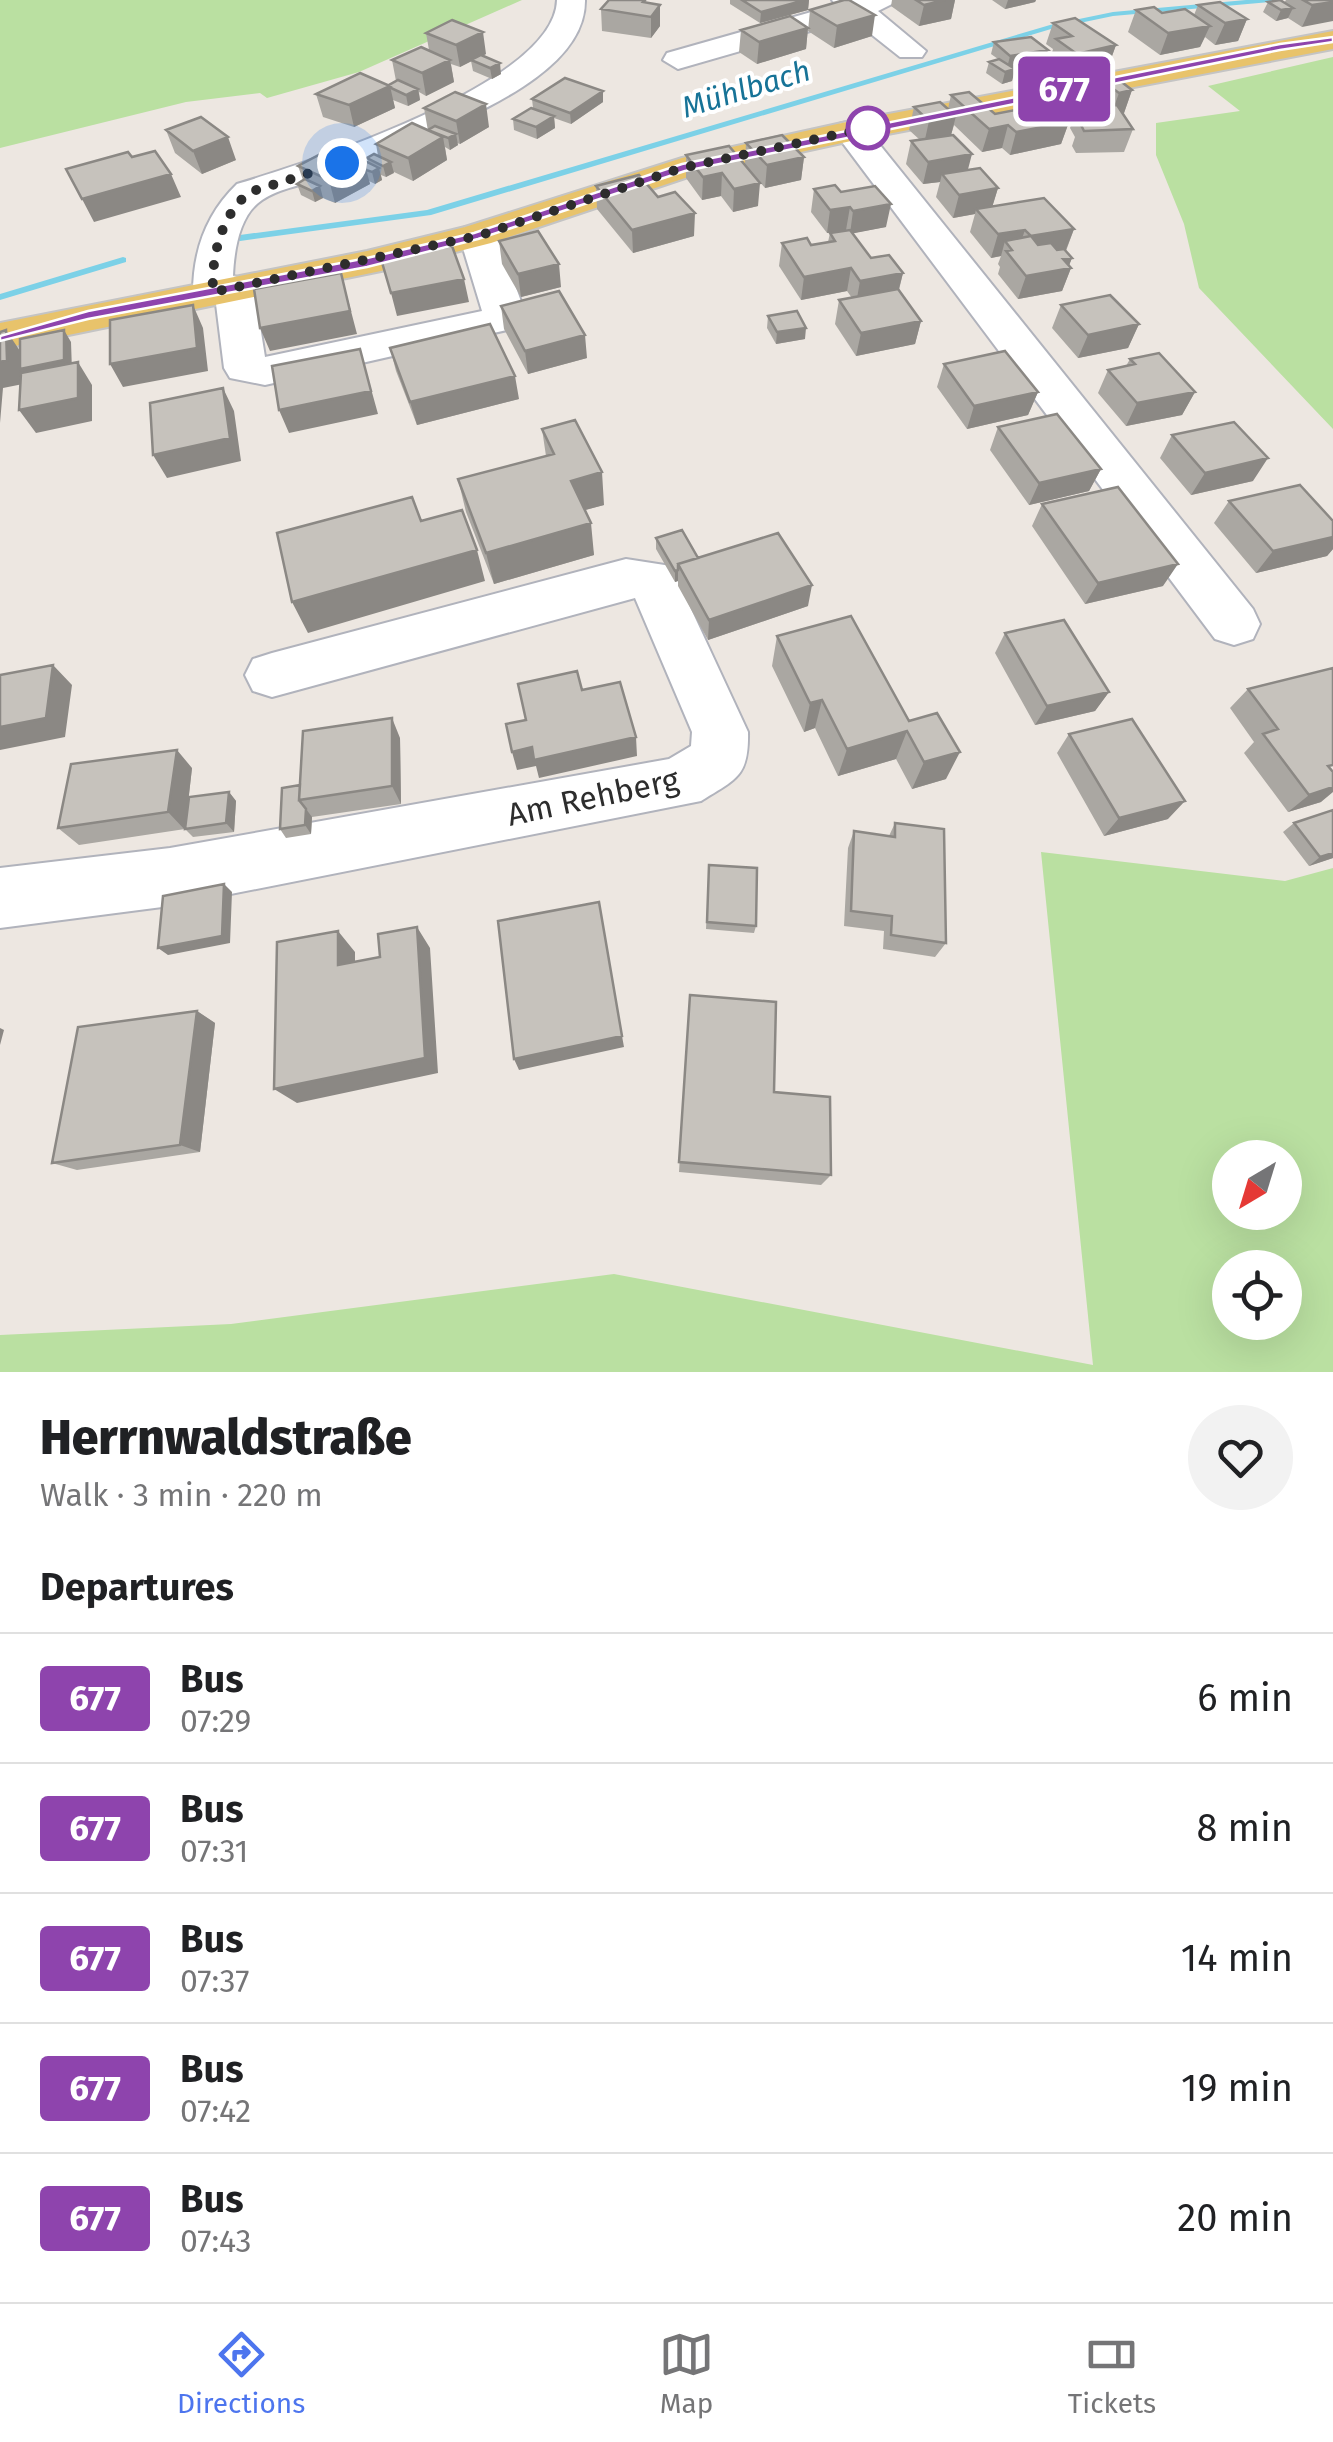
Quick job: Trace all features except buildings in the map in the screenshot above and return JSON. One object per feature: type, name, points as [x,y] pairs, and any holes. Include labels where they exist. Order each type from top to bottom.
[{"type":"main road","points":[[0,336],[478,236],[682,168],[851,131],[1333,40]]},
{"type":"street","points":[[478,236],[503,307],[502,319],[265,370],[245,368],[224,290],[212,265],[238,202],[261,188],[342,163],[503,88],[527,71],[567,23],[571,0]]},
{"type":"street","points":[[678,60],[850,3],[886,0]]},
{"type":"street","points":[[850,3],[911,51]]},
{"type":"street","points":[[851,131],[1234,624]]},
{"type":"street","name":"Am Rehberg","points":[[0,898],[170,877],[680,783],[720,759],[720,732],[653,580],[626,578],[272,675]]},
{"type":"green space","points":[[0,0],[522,0],[359,72],[267,98],[260,93],[186,102],[0,148]]},
{"type":"green space","points":[[1333,57],[1333,429],[1199,288],[1184,224],[1156,155],[1156,123],[1240,111],[1208,86]]},
{"type":"green space","points":[[1041,852],[1285,881],[1333,868],[1333,1372],[0,1372],[0,1335],[231,1324],[614,1274],[1093,1365]]},
{"type":"waterway","name":"Mühlbach","points":[[240,238],[428,213],[1050,27],[1113,14],[1270,0]]},
{"type":"waterway","name":"Mühlbach","points":[[0,297],[123,260]]},
{"type":"bus line","name":"677","points":[[0,336],[478,236],[682,168],[851,131],[1333,40]]},
{"type":"route","points":[[342,163],[250,192],[238,202],[212,265],[213,292],[478,236],[682,168],[868,128]]}]
